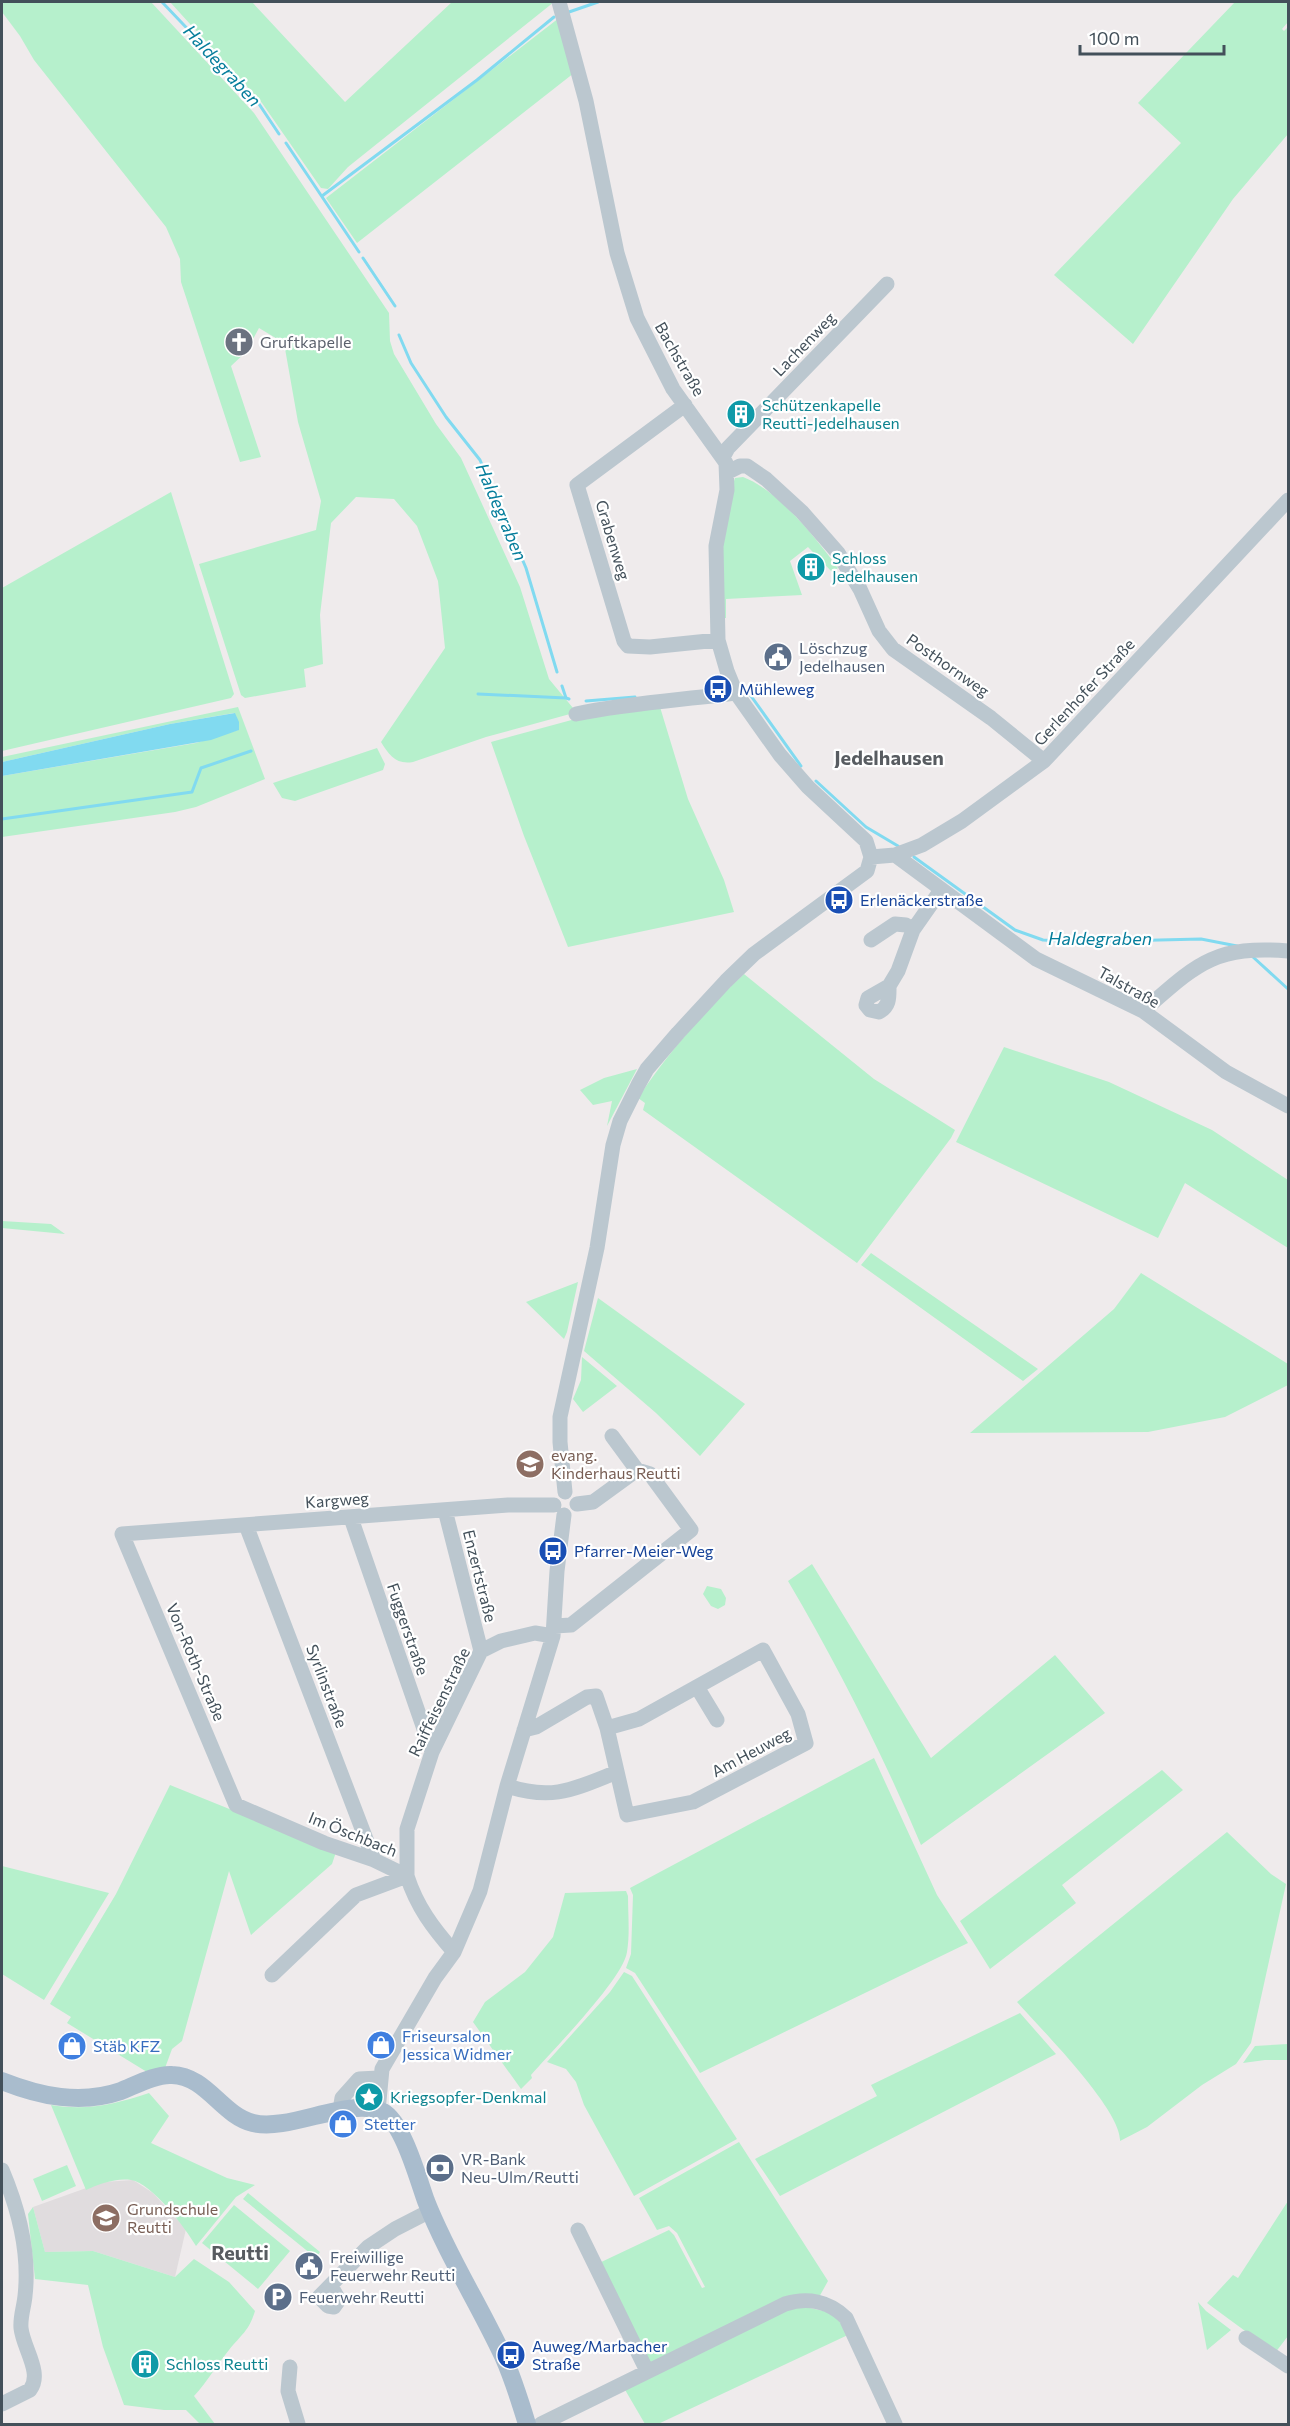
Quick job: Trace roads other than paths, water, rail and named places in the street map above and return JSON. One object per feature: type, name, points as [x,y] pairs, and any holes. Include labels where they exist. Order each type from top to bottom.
[{"type":"main road","points":[[2,2080],[34,2093],[83,2099],[108,2095],[165,2075],[182,2076],[195,2080],[246,2121],[267,2125],[340,2110],[378,2111],[389,2117],[400,2133],[430,2211],[503,2357],[527,2424]]},
{"type":"street","name":"Bachstraße","points":[[559,2],[586,101],[617,253],[637,318],[664,374],[723,457],[728,472],[716,546],[718,640],[736,693],[780,755],[808,787],[866,842],[871,857]]},
{"type":"street","name":"Lachenweg","points":[[723,457],[728,448],[887,284]]},
{"type":"street","name":"Grabenweg","points":[[685,405],[577,485],[623,638],[628,646],[641,648],[718,640]]},
{"type":"street","name":"Posthornweg","points":[[728,472],[740,466],[747,466],[784,495],[838,553],[857,584],[879,631],[893,649],[986,714],[1044,761]]},
{"type":"street","name":"Gerlenhofer Straße","points":[[871,857],[895,855],[922,845],[962,821],[1044,761],[1288,500]]},
{"type":"street","points":[[576,714],[610,707],[663,703],[736,693]]},
{"type":"street","name":"Talstraße","points":[[895,855],[1036,959],[1143,1011],[1226,1072],[1288,1106]]},
{"type":"street","points":[[565,1492],[560,1417],[573,1348],[597,1248],[613,1145],[620,1122],[648,1069],[726,981],[754,954],[867,871],[871,857]]},
{"type":"street","points":[[889,986],[898,971],[913,930],[941,890]]},
{"type":"street","points":[[871,940],[895,924],[906,925],[913,930]]},
{"type":"street","points":[[1143,1011],[1177,980],[1201,963],[1218,956],[1257,948],[1288,951]]},
{"type":"street","points":[[554,1631],[572,1625],[691,1530],[650,1474],[637,1470],[612,1436]]},
{"type":"street","points":[[577,1504],[593,1502],[637,1470]]},
{"type":"street","points":[[559,1510],[574,1511],[577,1504],[574,1497],[565,1492]]},
{"type":"street","points":[[378,2111],[382,2069],[419,2004],[454,1952],[480,1891],[507,1786],[554,1631],[558,1495],[565,1492]]},
{"type":"street","name":"Kargweg","points":[[122,1534],[444,1510],[559,1510]]},
{"type":"street","name":"Enzertstraße","points":[[444,1510],[481,1652]]},
{"type":"street","name":"Fuggerstraße","points":[[351,1518],[432,1752]]},
{"type":"street","name":"Syrlinstraße","points":[[246,1525],[374,1860]]},
{"type":"street","name":"Von-Roth-Straße","points":[[122,1534],[236,1805]]},
{"type":"street","name":"Raiffeisenstraße","points":[[407,1876],[408,1829],[432,1752],[481,1652],[501,1641],[554,1631]]},
{"type":"street","name":"Am Heuweg","points":[[524,1730],[536,1726],[587,1697],[596,1696],[607,1728],[627,1815],[693,1802],[806,1743],[798,1714],[763,1650],[639,1719],[607,1728]]},
{"type":"street","points":[[697,1687],[717,1720]]},
{"type":"street","points":[[507,1786],[527,1793],[554,1793],[572,1789],[616,1772]]},
{"type":"street","name":"Im Öschbach","points":[[236,1805],[324,1843],[374,1860],[407,1876],[418,1906],[432,1927],[454,1952]]},
{"type":"street","points":[[272,1975],[356,1895],[407,1876]]},
{"type":"street","points":[[340,2110],[342,2098],[359,2079],[380,2078]]},
{"type":"street","points":[[2,2170],[6,2192],[19,2213],[25,2252],[22,2330],[35,2378],[30,2390],[2,2404]]},
{"type":"street","points":[[331,2286],[368,2247],[395,2229],[430,2211]]},
{"type":"street","points":[[578,2230],[647,2371]]},
{"type":"street","points":[[541,2424],[565,2420],[647,2371],[785,2304],[800,2300],[819,2302],[836,2309],[846,2318],[895,2424]]},
{"type":"street","points":[[1246,2338],[1288,2366]]},
{"type":"street","points":[[290,2367],[288,2391],[298,2424]]},
{"type":"water","points":[[235,713],[239,722],[239,730],[211,740],[2,776],[2,762],[170,724]]},
{"type":"waterway","name":"Haldegraben","points":[[162,2],[259,104],[279,134]]},
{"type":"waterway","points":[[569,12],[598,2]]},
{"type":"waterway","points":[[322,196],[477,80],[554,17]]},
{"type":"waterway","name":"Haldegraben","points":[[286,143],[359,252]]},
{"type":"waterway","name":"Haldegraben","points":[[363,258],[395,306]]},
{"type":"waterway","name":"Haldegraben","points":[[399,335],[411,363],[446,417],[480,460],[526,568],[557,672]]},
{"type":"waterway","name":"Haldegraben","points":[[562,686],[566,698],[569,699]]},
{"type":"waterway","points":[[478,694],[566,698]]},
{"type":"waterway","name":"Haldegraben","points":[[751,696],[801,766]]},
{"type":"waterway","name":"Haldegraben","points":[[586,701],[635,697]]},
{"type":"waterway","points":[[2,819],[192,792],[201,768],[251,751]]},
{"type":"waterway","name":"Haldegraben","points":[[816,781],[866,827],[898,846]]},
{"type":"waterway","name":"Haldegraben","points":[[914,857],[1015,930],[1043,940],[1076,942],[1201,939],[1237,946]]},
{"type":"waterway","name":"Haldegraben","points":[[1253,957],[1288,989]]},
{"type":"place","name":"Gruftkapelle","points":[[239,342]]},
{"type":"place","name":"Schützenkapelle Reutti-Jedelhausen","points":[[741,414]]},
{"type":"place","name":"Schloss Jedelhausen","points":[[811,567]]},
{"type":"place","name":"Löschzug Jedelhausen","points":[[778,657]]},
{"type":"place","name":"Mühleweg","points":[[718,689]]},
{"type":"place","name":"Erlenäckerstraße","points":[[839,900]]},
{"type":"place","name":"evang. Kinderhaus Reutti","points":[[530,1464]]},
{"type":"place","name":"Pfarrer-Meier-Weg","points":[[553,1551]]},
{"type":"place","name":"Friseursalon Jessica Widmer","points":[[381,2045]]},
{"type":"place","name":"Stäb KFZ","points":[[72,2046]]},
{"type":"place","name":"Kriegsopfer-Denkmal","points":[[369,2097]]},
{"type":"place","name":"Stetter","points":[[343,2124]]},
{"type":"place","name":"VR-Bank Neu-Ulm/Reutti","points":[[440,2168]]},
{"type":"place","name":"Grundschule Reutti","points":[[106,2218]]},
{"type":"place","name":"Freiwillige Feuerwehr Reutti","points":[[309,2266]]},
{"type":"place","name":"Feuerwehr Reutti","points":[[278,2297]]},
{"type":"place","name":"Auweg/Marbacher Straße","points":[[511,2355]]},
{"type":"place","name":"Schloss Reutti","points":[[145,2364]]},
{"type":"district","name":"Jedelhausen","points":[[889,758]]},
{"type":"district","name":"Reutti","points":[[240,2253]]}]
